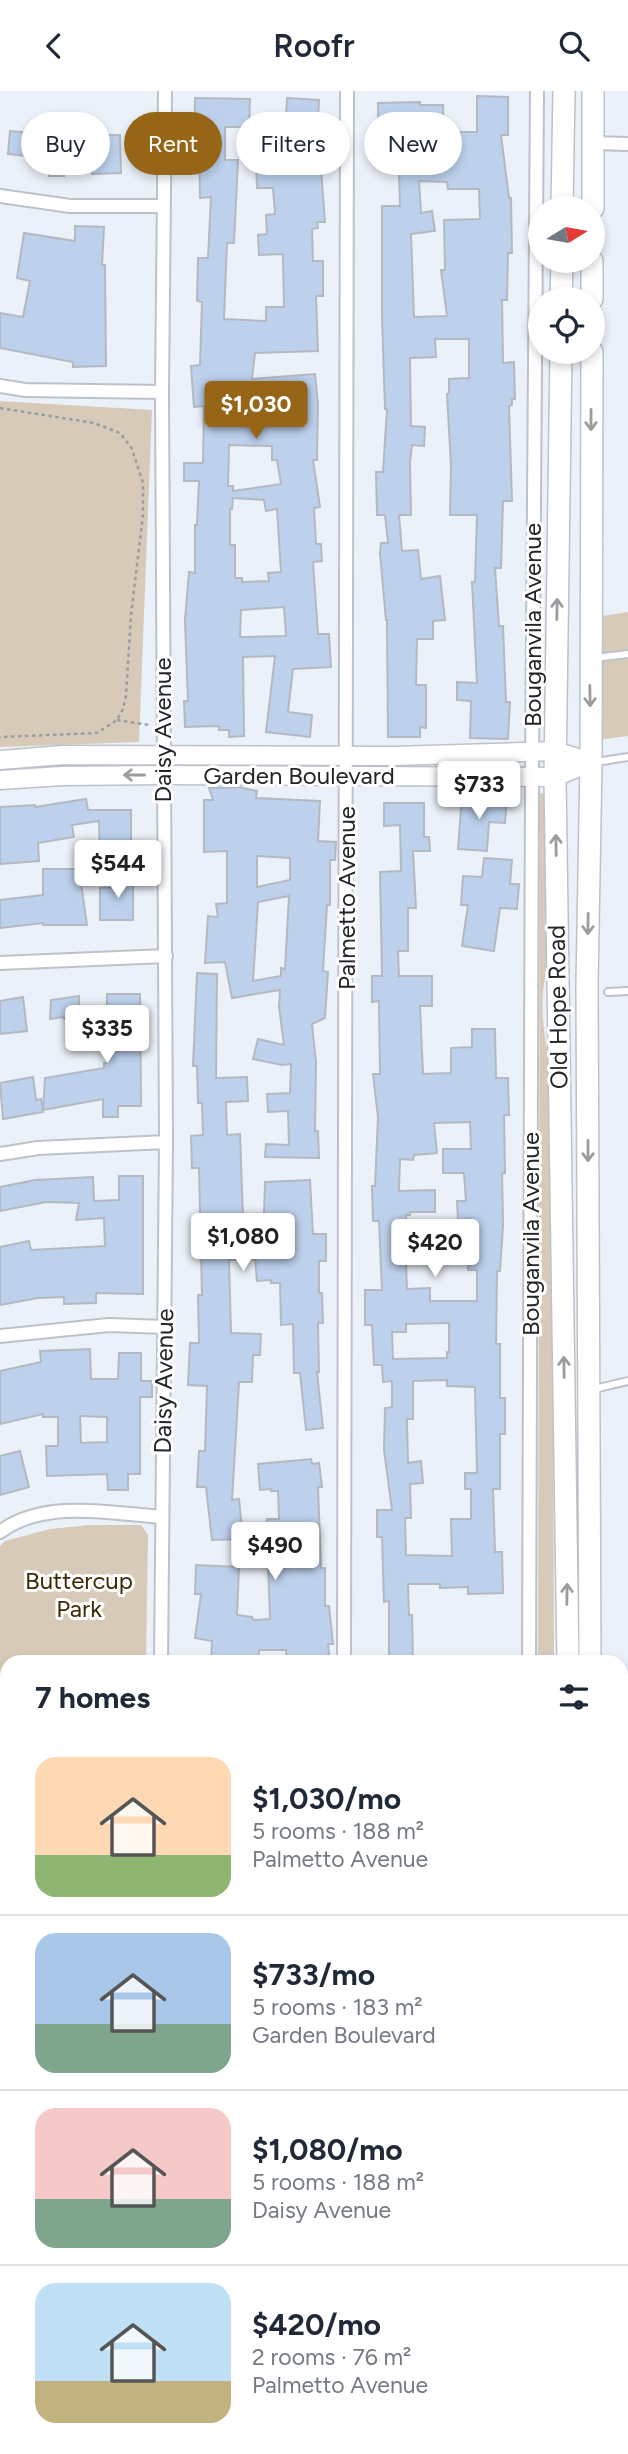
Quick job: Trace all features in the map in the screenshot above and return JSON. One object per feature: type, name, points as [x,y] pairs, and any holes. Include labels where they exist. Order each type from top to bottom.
[{"type":"main road","points":[[562,196],[564,91]]},
{"type":"main road","points":[[593,91],[593,196]]},
{"type":"main road","name":"Old Hope Road","points":[[561,364],[555,777],[568,1655]]},
{"type":"main road","name":"Old Hope Road","points":[[590,1655],[587,984],[591,762],[592,364]]},
{"type":"street","name":"Daisy Avenue","points":[[161,1655],[166,1142],[162,392],[165,91]]},
{"type":"street","name":"Palmetto Avenue","points":[[344,1655],[348,91]]},
{"type":"street","name":"Bouganvila Avenue","points":[[529,1655],[537,91]]},
{"type":"street","points":[[593,143],[628,144]]},
{"type":"street","points":[[0,197],[70,205],[162,207]]},
{"type":"street","points":[[0,386],[25,390],[162,392]]},
{"type":"street","name":"Garden Boulevard","points":[[0,760],[63,755],[440,755],[555,751],[591,762]]},
{"type":"street","name":"Garden Boulevard","points":[[0,780],[163,775],[555,777],[591,762]]},
{"type":"street","points":[[0,963],[166,956]]},
{"type":"street","points":[[0,1154],[38,1148],[166,1142]]},
{"type":"street","points":[[0,1336],[109,1325],[165,1327]]},
{"type":"street","points":[[0,1532],[12,1523],[51,1512],[161,1517]]},
{"type":"lane","points":[[590,658],[628,654]]},
{"type":"lane","points":[[591,762],[628,757]]},
{"type":"lane","points":[[608,992],[628,991]]},
{"type":"lane","points":[[589,1390],[628,1381]]},
{"type":"path","points":[[0,408],[94,423],[120,433],[132,449],[143,483],[143,515],[131,615],[126,697],[117,720],[97,733],[0,737]]},
{"type":"path","points":[[117,720],[163,727]]},
{"type":"green space","points":[[0,401],[152,410],[139,742],[0,747]]},
{"type":"green space","points":[[628,612],[628,736],[597,740],[596,617]]},
{"type":"green space","points":[[540,793],[550,795],[551,958],[546,972],[543,1016],[552,1075],[554,1655],[538,1655]]},
{"type":"green space","name":"Buttercup Park","points":[[90,1525],[141,1525],[148,1535],[146,1655],[0,1655],[0,1546],[5,1541],[50,1529]]},
{"type":"building","points":[[477,96],[508,97],[508,135],[501,135],[511,198],[512,253],[508,253],[507,300],[502,300],[503,363],[514,362],[515,399],[512,399],[512,405],[509,406],[512,501],[503,501],[501,568],[495,568],[499,626],[503,626],[506,702],[510,702],[508,739],[470,738],[471,701],[457,700],[457,682],[477,683],[472,582],[475,582],[477,515],[450,515],[451,466],[447,394],[449,379],[469,378],[469,339],[435,339],[436,357],[410,358],[411,426],[425,427],[424,446],[412,445],[411,515],[399,515],[402,551],[418,550],[421,579],[440,576],[445,620],[433,621],[433,639],[417,639],[416,685],[426,685],[426,728],[420,727],[420,737],[388,737],[387,620],[380,553],[381,543],[388,543],[385,515],[377,515],[376,472],[383,472],[387,409],[382,317],[382,206],[400,206],[399,175],[462,175],[462,132],[477,132]],"holes":[[[419,181],[447,182],[448,189],[479,189],[480,219],[444,220],[445,270],[441,270],[447,316],[414,317],[411,234],[435,231],[432,211],[421,213]]]},
{"type":"building","points":[[195,98],[250,99],[250,112],[236,112],[236,127],[225,127],[225,160],[236,160],[237,175],[234,243],[227,243],[224,319],[266,321],[266,307],[284,307],[283,254],[259,255],[258,235],[267,234],[266,215],[275,214],[273,188],[257,188],[257,175],[321,175],[325,222],[317,222],[318,228],[312,229],[313,261],[323,261],[323,296],[316,296],[318,351],[255,353],[252,379],[315,374],[318,404],[317,460],[313,460],[320,507],[314,508],[316,544],[321,544],[322,561],[313,562],[318,634],[329,634],[331,667],[293,669],[288,712],[312,715],[310,737],[266,732],[275,656],[243,657],[244,736],[229,737],[229,730],[219,730],[219,726],[185,727],[184,701],[188,701],[185,620],[189,572],[195,573],[199,481],[184,481],[184,463],[203,463],[204,406],[194,407],[191,366],[200,365],[202,302],[197,301],[198,258],[208,258],[211,197],[200,198],[200,175],[222,175],[222,112],[195,112]],"holes":[[[227,392],[264,395],[266,423],[226,422]],[[229,445],[272,446],[272,460],[277,460],[281,484],[233,491],[233,486],[228,486]],[[233,498],[264,500],[266,511],[277,509],[281,572],[268,573],[269,581],[242,582],[242,578],[235,578],[235,545],[230,545],[230,509]],[[284,607],[286,636],[240,637],[241,610]]]},
{"type":"building","points":[[287,98],[319,100],[318,112],[286,112]]},
{"type":"building","points":[[420,102],[420,105],[443,105],[443,112],[378,112],[378,103]]},
{"type":"building","points":[[10,131],[21,132],[21,155],[8,154]]},
{"type":"building","points":[[110,135],[120,135],[121,173],[110,173]]},
{"type":"building","points":[[75,226],[104,227],[102,265],[105,265],[106,366],[73,367],[73,362],[0,348],[0,313],[23,317],[30,281],[17,278],[24,233],[75,241]]},
{"type":"building","points":[[238,787],[257,791],[256,798],[320,801],[318,841],[336,842],[335,860],[330,860],[330,905],[327,905],[323,971],[328,972],[325,1018],[312,1024],[316,1062],[315,1131],[318,1131],[319,1158],[265,1157],[266,1144],[289,1145],[288,1111],[268,1112],[267,1094],[290,1093],[291,1064],[282,1065],[253,1059],[258,1039],[284,1045],[279,1007],[280,990],[232,998],[225,962],[205,963],[208,916],[218,917],[216,904],[227,903],[227,851],[204,852],[204,800],[213,800],[209,788]],"holes":[[[257,856],[290,858],[290,880],[257,887]],[[289,896],[285,969],[281,968],[281,976],[253,981],[258,902]]]},
{"type":"building","points":[[462,796],[507,800],[505,823],[489,822],[487,851],[458,849]]},
{"type":"building","points":[[86,799],[88,810],[131,810],[131,848],[120,848],[120,858],[100,858],[99,821],[72,825],[74,837],[38,843],[39,861],[0,864],[0,807],[35,807]]},
{"type":"building","points":[[384,803],[424,803],[424,837],[429,837],[430,851],[413,851],[416,908],[408,908],[408,951],[398,951],[399,976],[432,976],[432,1006],[420,1006],[423,1074],[451,1073],[451,1048],[472,1047],[472,1029],[495,1029],[496,1078],[508,1078],[509,1115],[504,1115],[505,1173],[502,1173],[503,1226],[500,1271],[497,1271],[496,1344],[500,1344],[500,1398],[505,1398],[505,1434],[500,1434],[500,1489],[493,1489],[495,1552],[502,1552],[503,1593],[468,1594],[468,1587],[440,1588],[440,1584],[408,1584],[413,1655],[389,1655],[389,1601],[384,1602],[382,1537],[377,1537],[377,1510],[392,1510],[384,1450],[385,1408],[392,1407],[392,1381],[383,1382],[382,1365],[374,1365],[372,1325],[365,1325],[365,1290],[382,1290],[379,1221],[373,1221],[372,1186],[375,1186],[378,1117],[373,1074],[380,1074],[379,1001],[372,1002],[372,976],[382,976],[380,872],[401,871],[400,825],[384,826]],"holes":[[[470,1122],[471,1149],[443,1149],[443,1173],[464,1173],[466,1201],[457,1201],[458,1220],[471,1219],[468,1270],[477,1270],[477,1301],[430,1301],[430,1288],[407,1289],[406,1263],[430,1261],[429,1243],[407,1244],[406,1215],[410,1215],[410,1212],[435,1212],[435,1190],[399,1191],[400,1159],[413,1160],[414,1155],[437,1153],[434,1123]],[[449,1323],[447,1358],[393,1359],[392,1332],[406,1332],[406,1324]],[[447,1380],[447,1386],[475,1387],[477,1473],[465,1473],[465,1489],[471,1489],[471,1519],[451,1519],[452,1556],[406,1555],[405,1518],[411,1518],[410,1484],[423,1483],[421,1461],[408,1463],[407,1419],[413,1419],[413,1381]]]},
{"type":"building","points":[[484,858],[512,860],[510,884],[519,884],[517,909],[500,908],[494,951],[462,946],[468,905],[461,905],[463,876],[482,877]]},
{"type":"building","points":[[43,869],[79,869],[87,925],[43,923],[0,928],[0,900],[43,895]]},
{"type":"building","points":[[118,874],[133,874],[133,920],[100,920],[100,888],[118,887]]},
{"type":"building","points":[[197,973],[217,974],[216,1078],[247,1077],[248,1101],[226,1102],[227,1135],[240,1134],[244,1244],[263,1244],[265,1182],[310,1180],[313,1234],[326,1234],[326,1261],[319,1261],[323,1323],[318,1323],[317,1372],[323,1428],[306,1430],[300,1373],[294,1373],[293,1324],[281,1325],[280,1283],[271,1283],[271,1280],[257,1281],[255,1259],[229,1260],[231,1333],[261,1334],[260,1355],[253,1355],[252,1382],[239,1382],[232,1500],[239,1499],[243,1539],[212,1540],[206,1487],[197,1487],[199,1451],[205,1451],[207,1386],[188,1385],[190,1343],[199,1343],[198,1295],[202,1295],[199,1168],[192,1168],[191,1136],[203,1135],[202,1103],[198,1103],[197,1066],[193,1066]]},
{"type":"building","points":[[107,994],[140,994],[141,1106],[118,1106],[118,1117],[103,1117],[103,1099],[43,1110],[45,1078],[104,1068],[104,1063],[107,1063]]},
{"type":"building","points":[[79,996],[79,1013],[64,1019],[50,1019],[51,1000]]},
{"type":"building","points":[[23,997],[27,1031],[0,1034],[0,1001]]},
{"type":"building","points":[[33,1077],[36,1100],[41,1099],[43,1112],[3,1119],[0,1083]]},
{"type":"building","points":[[119,1176],[143,1176],[143,1294],[96,1293],[96,1303],[64,1304],[64,1297],[38,1298],[0,1305],[0,1247],[29,1241],[31,1250],[105,1246],[104,1218],[76,1220],[79,1203],[46,1202],[0,1211],[0,1187],[35,1180],[93,1177],[94,1201],[119,1200]]},
{"type":"building","points":[[90,1349],[91,1379],[118,1379],[119,1353],[141,1353],[141,1381],[152,1381],[152,1397],[140,1397],[140,1474],[128,1474],[128,1490],[108,1490],[107,1474],[47,1476],[46,1446],[58,1446],[58,1417],[43,1417],[43,1414],[0,1424],[0,1371],[41,1362],[40,1351]],"holes":[[[80,1416],[107,1417],[107,1442],[81,1443]]]},
{"type":"building","points":[[20,1451],[29,1487],[0,1495],[0,1456]]},
{"type":"building","points":[[311,1459],[312,1464],[319,1463],[322,1487],[318,1487],[321,1568],[325,1568],[325,1606],[329,1606],[333,1644],[328,1644],[329,1655],[286,1655],[286,1650],[259,1650],[259,1655],[211,1655],[212,1641],[195,1638],[201,1594],[195,1594],[196,1565],[239,1567],[237,1615],[252,1617],[253,1620],[270,1619],[268,1563],[295,1564],[295,1538],[268,1539],[267,1519],[279,1519],[278,1491],[260,1490],[258,1464]]}]
